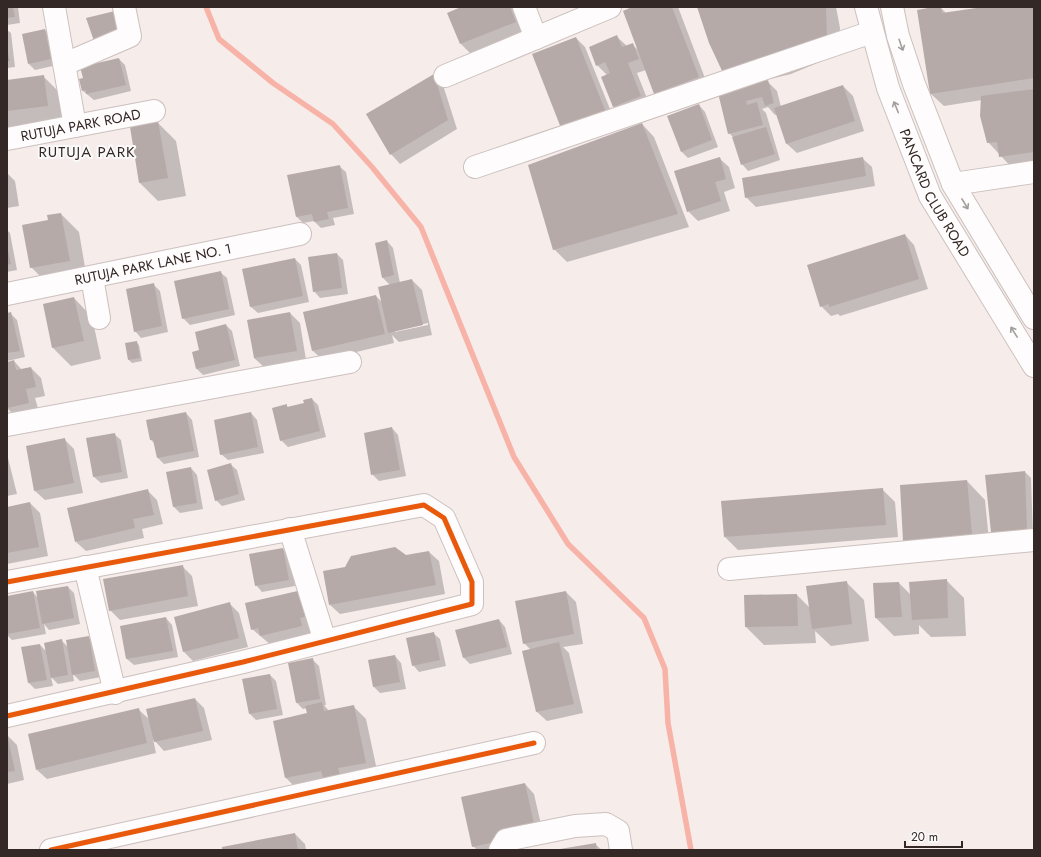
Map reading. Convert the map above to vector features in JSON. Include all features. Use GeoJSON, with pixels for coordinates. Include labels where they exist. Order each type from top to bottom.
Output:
{"type":"FeatureCollection","features":[{"type":"Feature","properties":{"kind":"street"},"geometry":{"type":"LineString","coordinates":[[54,7],[75,126]]}},
{"type":"Feature","properties":{"kind":"street"},"geometry":{"type":"LineString","coordinates":[[65,64],[130,36],[124,7]]}},
{"type":"Feature","properties":{"kind":"street"},"geometry":{"type":"LineString","coordinates":[[524,7],[536,38]]}},
{"type":"Feature","properties":{"kind":"street"},"geometry":{"type":"LineString","coordinates":[[445,76],[610,7]]}},
{"type":"Feature","properties":{"kind":"street","name":"PANCARD CLUB ROAD"},"geometry":{"type":"LineString","coordinates":[[866,7],[888,88],[930,196],[1034,366]]}},
{"type":"Feature","properties":{"kind":"street","name":"PANCARD CLUB ROAD"},"geometry":{"type":"LineString","coordinates":[[892,7],[898,36],[914,84],[953,184],[1034,318]]}},
{"type":"Feature","properties":{"kind":"street"},"geometry":{"type":"LineString","coordinates":[[475,167],[872,32]]}},
{"type":"Feature","properties":{"kind":"street","name":"RUTUJA PARK ROAD"},"geometry":{"type":"LineString","coordinates":[[7,139],[154,111]]}},
{"type":"Feature","properties":{"kind":"street"},"geometry":{"type":"LineString","coordinates":[[953,184],[1034,172]]}},
{"type":"Feature","properties":{"kind":"street","name":"RUTUJA PARK LANE NO. 1"},"geometry":{"type":"LineString","coordinates":[[7,294],[300,234]]}},
{"type":"Feature","properties":{"kind":"street"},"geometry":{"type":"LineString","coordinates":[[92,277],[99,318]]}},
{"type":"Feature","properties":{"kind":"street"},"geometry":{"type":"LineString","coordinates":[[7,425],[350,362]]}},
{"type":"Feature","properties":{"kind":"street"},"geometry":{"type":"LineString","coordinates":[[7,582],[424,504],[444,518],[472,582],[472,604],[115,693],[7,716]]}},
{"type":"Feature","properties":{"kind":"street"},"geometry":{"type":"LineString","coordinates":[[290,529],[325,641]]}},
{"type":"Feature","properties":{"kind":"street"},"geometry":{"type":"LineString","coordinates":[[729,569],[1034,540]]}},
{"type":"Feature","properties":{"kind":"street"},"geometry":{"type":"LineString","coordinates":[[85,567],[115,693]]}},
{"type":"Feature","properties":{"kind":"street"},"geometry":{"type":"LineString","coordinates":[[51,850],[534,743]]}},
{"type":"Feature","properties":{"kind":"street"},"geometry":{"type":"LineString","coordinates":[[500,850],[506,840],[575,826],[606,824],[618,831],[621,850]]}},
{"type":"Feature","properties":{"kind":"building"},"geometry":{"type":"Polygon","coordinates":[[[7,7],[13,7],[15,17],[7,18],[7,7]]]}},
{"type":"Feature","properties":{"kind":"building"},"geometry":{"type":"Polygon","coordinates":[[[461,7],[510,7],[516,22],[460,44],[447,13],[461,7]]]}},
{"type":"Feature","properties":{"kind":"building"},"geometry":{"type":"Polygon","coordinates":[[[632,7],[672,7],[699,77],[654,94],[623,11],[632,7]]]}},
{"type":"Feature","properties":{"kind":"building"},"geometry":{"type":"Polygon","coordinates":[[[697,7],[826,7],[827,41],[724,75],[709,43],[697,7]]]}},
{"type":"Feature","properties":{"kind":"building"},"geometry":{"type":"Polygon","coordinates":[[[941,7],[942,13],[983,7],[1034,7],[1034,78],[930,94],[917,10],[941,7]]]}},
{"type":"Feature","properties":{"kind":"building"},"geometry":{"type":"Polygon","coordinates":[[[115,11],[120,35],[94,41],[86,18],[115,11]]]}},
{"type":"Feature","properties":{"kind":"building"},"geometry":{"type":"Polygon","coordinates":[[[45,29],[51,59],[28,64],[22,34],[45,29]]]}},
{"type":"Feature","properties":{"kind":"building"},"geometry":{"type":"Polygon","coordinates":[[[617,35],[622,47],[633,43],[639,59],[628,63],[641,96],[613,107],[601,77],[610,73],[605,62],[596,66],[589,47],[617,35]]]}},
{"type":"Feature","properties":{"kind":"building"},"geometry":{"type":"Polygon","coordinates":[[[576,37],[605,110],[561,128],[532,54],[576,37]]]}},
{"type":"Feature","properties":{"kind":"building"},"geometry":{"type":"Polygon","coordinates":[[[7,49],[10,61],[7,61],[7,49]]]}},
{"type":"Feature","properties":{"kind":"building"},"geometry":{"type":"Polygon","coordinates":[[[119,58],[126,85],[86,94],[86,90],[82,91],[79,79],[83,78],[80,67],[119,58]]]}},
{"type":"Feature","properties":{"kind":"building"},"geometry":{"type":"Polygon","coordinates":[[[434,74],[448,120],[390,155],[366,114],[434,74]]]}},
{"type":"Feature","properties":{"kind":"building"},"geometry":{"type":"Polygon","coordinates":[[[44,75],[48,106],[7,111],[7,80],[44,75]]]}},
{"type":"Feature","properties":{"kind":"building"},"geometry":{"type":"Polygon","coordinates":[[[768,80],[774,103],[765,106],[762,97],[746,101],[747,105],[757,102],[763,125],[728,134],[718,93],[768,80]]]}},
{"type":"Feature","properties":{"kind":"building"},"geometry":{"type":"Polygon","coordinates":[[[843,85],[855,121],[786,144],[774,108],[843,85]]]}},
{"type":"Feature","properties":{"kind":"building"},"geometry":{"type":"Polygon","coordinates":[[[1034,89],[1034,152],[999,157],[997,142],[987,143],[980,116],[981,96],[1034,89]]]}},
{"type":"Feature","properties":{"kind":"building"},"geometry":{"type":"Polygon","coordinates":[[[699,104],[712,140],[681,152],[667,116],[699,104]]]}},
{"type":"Feature","properties":{"kind":"building"},"geometry":{"type":"Polygon","coordinates":[[[158,121],[168,178],[139,183],[130,127],[158,121]]]}},
{"type":"Feature","properties":{"kind":"building"},"geometry":{"type":"Polygon","coordinates":[[[642,123],[678,214],[553,250],[528,165],[642,123]]]}},
{"type":"Feature","properties":{"kind":"building"},"geometry":{"type":"Polygon","coordinates":[[[766,127],[775,154],[741,165],[732,137],[766,127]]]}},
{"type":"Feature","properties":{"kind":"building"},"geometry":{"type":"Polygon","coordinates":[[[720,157],[726,179],[715,182],[721,201],[687,212],[674,171],[720,157]]]}},
{"type":"Feature","properties":{"kind":"building"},"geometry":{"type":"Polygon","coordinates":[[[863,157],[866,176],[745,198],[742,178],[863,157]]]}},
{"type":"Feature","properties":{"kind":"building"},"geometry":{"type":"Polygon","coordinates":[[[340,165],[348,208],[327,212],[329,219],[314,222],[312,214],[296,217],[287,175],[340,165]]]}},
{"type":"Feature","properties":{"kind":"building"},"geometry":{"type":"Polygon","coordinates":[[[61,213],[70,261],[30,268],[22,225],[48,220],[47,215],[61,213]]]}},
{"type":"Feature","properties":{"kind":"building"},"geometry":{"type":"Polygon","coordinates":[[[905,234],[919,279],[829,307],[829,304],[820,307],[807,265],[905,234]]]}},
{"type":"Feature","properties":{"kind":"building"},"geometry":{"type":"Polygon","coordinates":[[[387,240],[394,275],[382,278],[375,243],[387,240]]]}},
{"type":"Feature","properties":{"kind":"building"},"geometry":{"type":"Polygon","coordinates":[[[7,246],[11,264],[7,265],[7,246]]]}},
{"type":"Feature","properties":{"kind":"building"},"geometry":{"type":"Polygon","coordinates":[[[337,253],[342,288],[313,292],[308,257],[337,253]]]}},
{"type":"Feature","properties":{"kind":"building"},"geometry":{"type":"Polygon","coordinates":[[[295,258],[303,296],[250,307],[242,269],[295,258]]]}},
{"type":"Feature","properties":{"kind":"building"},"geometry":{"type":"Polygon","coordinates":[[[221,271],[229,309],[182,319],[174,281],[221,271]]]}},
{"type":"Feature","properties":{"kind":"building"},"geometry":{"type":"Polygon","coordinates":[[[412,279],[423,325],[388,333],[378,287],[412,279]]]}},
{"type":"Feature","properties":{"kind":"building"},"geometry":{"type":"Polygon","coordinates":[[[154,283],[162,326],[134,332],[126,289],[154,283]]]}},
{"type":"Feature","properties":{"kind":"building"},"geometry":{"type":"Polygon","coordinates":[[[376,295],[385,334],[312,351],[303,312],[376,295]]]}},
{"type":"Feature","properties":{"kind":"building"},"geometry":{"type":"Polygon","coordinates":[[[74,297],[84,341],[52,348],[43,304],[74,297]]]}},
{"type":"Feature","properties":{"kind":"building"},"geometry":{"type":"Polygon","coordinates":[[[11,312],[20,351],[7,353],[7,313],[11,312]]]}},
{"type":"Feature","properties":{"kind":"building"},"geometry":{"type":"Polygon","coordinates":[[[290,312],[297,351],[254,358],[247,320],[290,312]]]}},
{"type":"Feature","properties":{"kind":"building"},"geometry":{"type":"Polygon","coordinates":[[[226,324],[235,360],[196,369],[192,352],[199,350],[195,332],[226,324]]]}},
{"type":"Feature","properties":{"kind":"building"},"geometry":{"type":"Polygon","coordinates":[[[137,341],[140,358],[128,360],[125,343],[137,341]]]}},
{"type":"Feature","properties":{"kind":"building"},"geometry":{"type":"Polygon","coordinates":[[[14,360],[16,370],[31,367],[36,387],[26,389],[29,403],[7,408],[7,362],[14,360]]]}},
{"type":"Feature","properties":{"kind":"building"},"geometry":{"type":"Polygon","coordinates":[[[312,398],[320,431],[280,441],[272,408],[287,404],[287,407],[304,403],[303,400],[312,398]]]}},
{"type":"Feature","properties":{"kind":"building"},"geometry":{"type":"Polygon","coordinates":[[[186,412],[194,451],[157,458],[153,440],[150,440],[146,420],[186,412]]]}},
{"type":"Feature","properties":{"kind":"building"},"geometry":{"type":"Polygon","coordinates":[[[251,412],[258,447],[220,455],[214,420],[251,412]]]}},
{"type":"Feature","properties":{"kind":"building"},"geometry":{"type":"Polygon","coordinates":[[[392,427],[400,470],[371,475],[364,433],[392,427]]]}},
{"type":"Feature","properties":{"kind":"building"},"geometry":{"type":"Polygon","coordinates":[[[115,433],[122,472],[93,477],[86,438],[115,433]]]}},
{"type":"Feature","properties":{"kind":"building"},"geometry":{"type":"Polygon","coordinates":[[[65,438],[74,483],[34,491],[26,446],[65,438]]]}},
{"type":"Feature","properties":{"kind":"building"},"geometry":{"type":"Polygon","coordinates":[[[231,463],[239,494],[215,501],[207,470],[231,463]]]}},
{"type":"Feature","properties":{"kind":"building"},"geometry":{"type":"Polygon","coordinates":[[[191,467],[197,503],[173,507],[166,472],[191,467]]]}},
{"type":"Feature","properties":{"kind":"building"},"geometry":{"type":"Polygon","coordinates":[[[1025,471],[1027,530],[991,532],[985,475],[1025,471]]]}},
{"type":"Feature","properties":{"kind":"building"},"geometry":{"type":"Polygon","coordinates":[[[967,480],[972,534],[903,541],[900,485],[967,480]]]}},
{"type":"Feature","properties":{"kind":"building"},"geometry":{"type":"Polygon","coordinates":[[[883,488],[886,525],[724,537],[721,501],[883,488]]]}},
{"type":"Feature","properties":{"kind":"building"},"geometry":{"type":"Polygon","coordinates":[[[148,489],[154,515],[133,519],[135,528],[75,542],[67,508],[148,489]]]}},
{"type":"Feature","properties":{"kind":"building"},"geometry":{"type":"Polygon","coordinates":[[[30,502],[39,547],[7,553],[7,507],[30,502]]]}},
{"type":"Feature","properties":{"kind":"building"},"geometry":{"type":"Polygon","coordinates":[[[395,547],[406,555],[429,551],[436,585],[329,605],[323,571],[345,567],[351,556],[395,547]]]}},
{"type":"Feature","properties":{"kind":"building"},"geometry":{"type":"Polygon","coordinates":[[[283,548],[289,580],[255,586],[249,554],[283,548]]]}},
{"type":"Feature","properties":{"kind":"building"},"geometry":{"type":"Polygon","coordinates":[[[183,565],[188,596],[109,611],[103,579],[183,565]]]}},
{"type":"Feature","properties":{"kind":"building"},"geometry":{"type":"Polygon","coordinates":[[[947,579],[948,618],[912,620],[909,582],[947,579]]]}},
{"type":"Feature","properties":{"kind":"building"},"geometry":{"type":"Polygon","coordinates":[[[847,581],[852,624],[812,629],[806,586],[847,581]]]}},
{"type":"Feature","properties":{"kind":"building"},"geometry":{"type":"Polygon","coordinates":[[[899,582],[902,617],[875,618],[873,583],[899,582]]]}},
{"type":"Feature","properties":{"kind":"building"},"geometry":{"type":"Polygon","coordinates":[[[68,586],[74,618],[42,624],[36,591],[68,586]]]}},
{"type":"Feature","properties":{"kind":"building"},"geometry":{"type":"Polygon","coordinates":[[[302,590],[307,616],[300,618],[302,626],[260,636],[258,628],[251,630],[245,603],[302,590]]]}},
{"type":"Feature","properties":{"kind":"building"},"geometry":{"type":"Polygon","coordinates":[[[33,591],[40,628],[7,634],[7,596],[33,591]]]}},
{"type":"Feature","properties":{"kind":"building"},"geometry":{"type":"Polygon","coordinates":[[[566,591],[574,634],[523,644],[515,601],[566,591]]]}},
{"type":"Feature","properties":{"kind":"building"},"geometry":{"type":"Polygon","coordinates":[[[797,594],[798,626],[745,627],[744,595],[797,594]]]}},
{"type":"Feature","properties":{"kind":"building"},"geometry":{"type":"Polygon","coordinates":[[[230,602],[239,638],[183,652],[174,617],[230,602]]]}},
{"type":"Feature","properties":{"kind":"building"},"geometry":{"type":"Polygon","coordinates":[[[166,617],[173,651],[126,659],[120,626],[166,617]]]}},
{"type":"Feature","properties":{"kind":"building"},"geometry":{"type":"Polygon","coordinates":[[[499,619],[507,647],[463,658],[455,630],[499,619]]]}},
{"type":"Feature","properties":{"kind":"building"},"geometry":{"type":"Polygon","coordinates":[[[434,632],[440,660],[412,666],[406,638],[434,632]]]}},
{"type":"Feature","properties":{"kind":"building"},"geometry":{"type":"Polygon","coordinates":[[[89,636],[95,671],[72,675],[66,640],[89,636]]]}},
{"type":"Feature","properties":{"kind":"building"},"geometry":{"type":"Polygon","coordinates":[[[62,639],[68,675],[51,678],[44,643],[62,639]]]}},
{"type":"Feature","properties":{"kind":"building"},"geometry":{"type":"Polygon","coordinates":[[[559,642],[574,704],[536,712],[522,651],[559,642]]]}},
{"type":"Feature","properties":{"kind":"building"},"geometry":{"type":"Polygon","coordinates":[[[40,644],[47,680],[28,683],[21,647],[40,644]]]}},
{"type":"Feature","properties":{"kind":"building"},"geometry":{"type":"Polygon","coordinates":[[[395,655],[400,682],[373,687],[368,660],[395,655]]]}},
{"type":"Feature","properties":{"kind":"building"},"geometry":{"type":"Polygon","coordinates":[[[313,658],[320,699],[296,703],[288,663],[313,658]]]}},
{"type":"Feature","properties":{"kind":"building"},"geometry":{"type":"Polygon","coordinates":[[[270,674],[277,709],[249,714],[242,679],[270,674]]]}},
{"type":"Feature","properties":{"kind":"building"},"geometry":{"type":"Polygon","coordinates":[[[195,698],[203,731],[154,742],[146,709],[195,698]]]}},
{"type":"Feature","properties":{"kind":"building"},"geometry":{"type":"Polygon","coordinates":[[[322,702],[324,711],[354,705],[366,763],[338,768],[341,778],[324,782],[321,771],[285,778],[273,721],[307,713],[305,706],[322,702]]]}},
{"type":"Feature","properties":{"kind":"building"},"geometry":{"type":"Polygon","coordinates":[[[139,708],[147,743],[36,770],[28,734],[139,708]]]}},
{"type":"Feature","properties":{"kind":"building"},"geometry":{"type":"Polygon","coordinates":[[[7,734],[15,771],[7,772],[7,734]]]}},
{"type":"Feature","properties":{"kind":"building"},"geometry":{"type":"Polygon","coordinates":[[[525,783],[536,833],[472,847],[461,797],[525,783]]]}},
{"type":"Feature","properties":{"kind":"building"},"geometry":{"type":"Polygon","coordinates":[[[295,833],[298,850],[222,850],[222,847],[295,833]]]}},
{"type":"Feature","properties":{"kind":"building"},"geometry":{"type":"Polygon","coordinates":[[[596,843],[597,850],[560,850],[560,849],[596,843]]]}},
{"type":"Feature","properties":{"kind":"waterway"},"geometry":{"type":"LineString","coordinates":[[206,7],[219,39],[273,83],[333,124],[372,167],[421,227],[514,457],[568,544],[644,618],[665,669],[668,723],[691,850]]}},
{"type":"Feature","properties":{"kind":"cycle path"},"geometry":{"type":"LineString","coordinates":[[7,582],[424,505],[444,518],[472,582],[472,604],[243,662],[7,716]]}},
{"type":"Feature","properties":{"kind":"cycle path"},"geometry":{"type":"LineString","coordinates":[[51,850],[534,743]]}},
{"type":"Feature","properties":{"kind":"district","name":"RUTUJA PARK"},"geometry":{"type":"Point","coordinates":[87,152]}}]}
